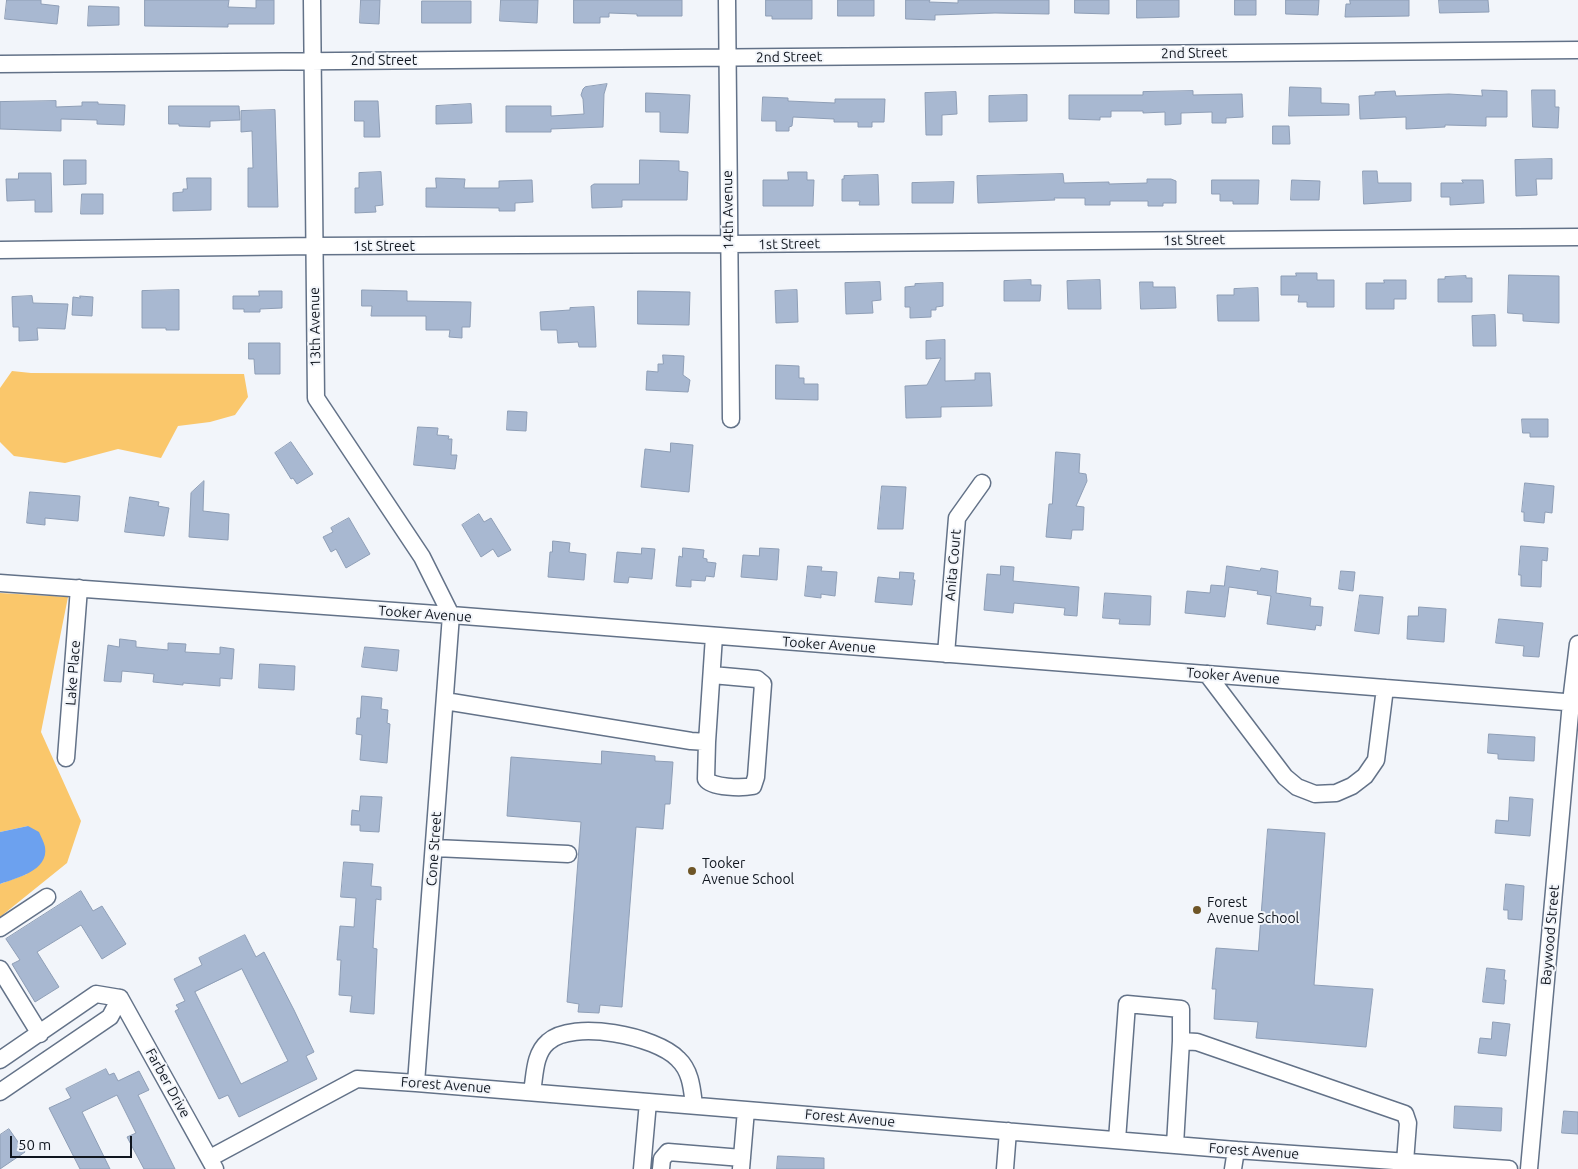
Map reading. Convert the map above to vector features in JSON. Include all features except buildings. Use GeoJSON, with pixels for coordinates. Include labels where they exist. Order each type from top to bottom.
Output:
{"type":"FeatureCollection","features":[{"type":"Feature","properties":{"kind":"street","name":"13th Avenue"},"geometry":{"type":"LineString","coordinates":[[312,0],[316,398],[422,557],[451,615]]}},
{"type":"Feature","properties":{"kind":"street","name":"14th Avenue"},"geometry":{"type":"LineString","coordinates":[[727,0],[731,419]]}},
{"type":"Feature","properties":{"kind":"street","name":"2nd Street"},"geometry":{"type":"LineString","coordinates":[[0,64],[1578,50]]}},
{"type":"Feature","properties":{"kind":"street","name":"1st Street"},"geometry":{"type":"LineString","coordinates":[[0,250],[1578,237]]}},
{"type":"Feature","properties":{"kind":"street","name":"Anita Court"},"geometry":{"type":"LineString","coordinates":[[946,654],[957,518],[982,483]]}},
{"type":"Feature","properties":{"kind":"street","name":"Tooker Avenue"},"geometry":{"type":"LineString","coordinates":[[0,582],[1575,702]]}},
{"type":"Feature","properties":{"kind":"street","name":"Lake Place"},"geometry":{"type":"LineString","coordinates":[[66,758],[79,588]]}},
{"type":"Feature","properties":{"kind":"street","name":"Cone Street"},"geometry":{"type":"LineString","coordinates":[[416,1083],[451,615]]}},
{"type":"Feature","properties":{"kind":"street"},"geometry":{"type":"LineString","coordinates":[[712,675],[757,679],[763,684],[756,782],[753,786],[714,785],[706,779],[699,741],[712,675],[714,636]]}},
{"type":"Feature","properties":{"kind":"street","name":"Baywood Street"},"geometry":{"type":"LineString","coordinates":[[1529,1169],[1575,702],[1578,644]]}},
{"type":"Feature","properties":{"kind":"street"},"geometry":{"type":"LineString","coordinates":[[1207,674],[1285,777],[1297,787],[1315,794],[1336,793],[1352,786],[1365,776],[1376,760],[1385,688]]}},
{"type":"Feature","properties":{"kind":"street"},"geometry":{"type":"LineString","coordinates":[[445,701],[699,741]]}},
{"type":"Feature","properties":{"kind":"street"},"geometry":{"type":"LineString","coordinates":[[434,848],[568,854]]}},
{"type":"Feature","properties":{"kind":"street"},"geometry":{"type":"LineString","coordinates":[[0,928],[47,897]]}},
{"type":"Feature","properties":{"kind":"street"},"geometry":{"type":"LineString","coordinates":[[0,969],[40,1034]]}},
{"type":"Feature","properties":{"kind":"street"},"geometry":{"type":"LineString","coordinates":[[0,1060],[96,994],[120,998],[110,1017],[0,1092]]}},
{"type":"Feature","properties":{"kind":"street","name":"Farber Drive"},"geometry":{"type":"LineString","coordinates":[[120,998],[213,1163]]}},
{"type":"Feature","properties":{"kind":"street"},"geometry":{"type":"LineString","coordinates":[[1117,1140],[1127,1004],[1181,1009],[1175,1145]]}},
{"type":"Feature","properties":{"kind":"street"},"geometry":{"type":"LineString","coordinates":[[532,1092],[537,1059],[548,1041],[573,1031],[591,1031],[635,1036],[671,1052],[680,1060],[688,1074],[692,1084],[694,1105]]}},
{"type":"Feature","properties":{"kind":"street"},"geometry":{"type":"LineString","coordinates":[[1181,1041],[1197,1042],[1405,1114],[1408,1122],[1405,1162]]}},
{"type":"Feature","properties":{"kind":"street","name":"Forest Avenue"},"geometry":{"type":"LineString","coordinates":[[213,1163],[357,1079],[1405,1162],[1425,1166],[1509,1169]]}},
{"type":"Feature","properties":{"kind":"street"},"geometry":{"type":"LineString","coordinates":[[642,1169],[648,1102]]}},
{"type":"Feature","properties":{"kind":"street"},"geometry":{"type":"LineString","coordinates":[[662,1169],[662,1159],[668,1152],[742,1163],[746,1110]]}},
{"type":"Feature","properties":{"kind":"street"},"geometry":{"type":"LineString","coordinates":[[1005,1169],[1008,1131]]}},
{"type":"Feature","properties":{"kind":"street"},"geometry":{"type":"LineString","coordinates":[[1233,1169],[1236,1150]]}},
{"type":"Feature","properties":{"kind":"shaded area"},"geometry":{"type":"Polygon","coordinates":[[[12,371],[31,373],[244,374],[248,397],[235,415],[210,422],[178,426],[161,458],[118,449],[65,463],[14,456],[0,442],[0,388],[12,371]]]}},
{"type":"Feature","properties":{"kind":"shaded area"},"geometry":{"type":"Polygon","coordinates":[[[0,593],[68,597],[41,732],[81,821],[67,863],[0,917],[0,884],[27,874],[28,826],[0,832],[0,593]]]}},
{"type":"Feature","properties":{"kind":"water"},"geometry":{"type":"Polygon","coordinates":[[[28,826],[39,832],[44,843],[45,855],[42,862],[30,872],[0,884],[0,832],[28,826]]]}},
{"type":"Feature","properties":{"kind":"place","name":"Tooker Avenue School"},"geometry":{"type":"Point","coordinates":[692,871]}},
{"type":"Feature","properties":{"kind":"place","name":"Forest Avenue School"},"geometry":{"type":"Point","coordinates":[1197,910]}}]}
